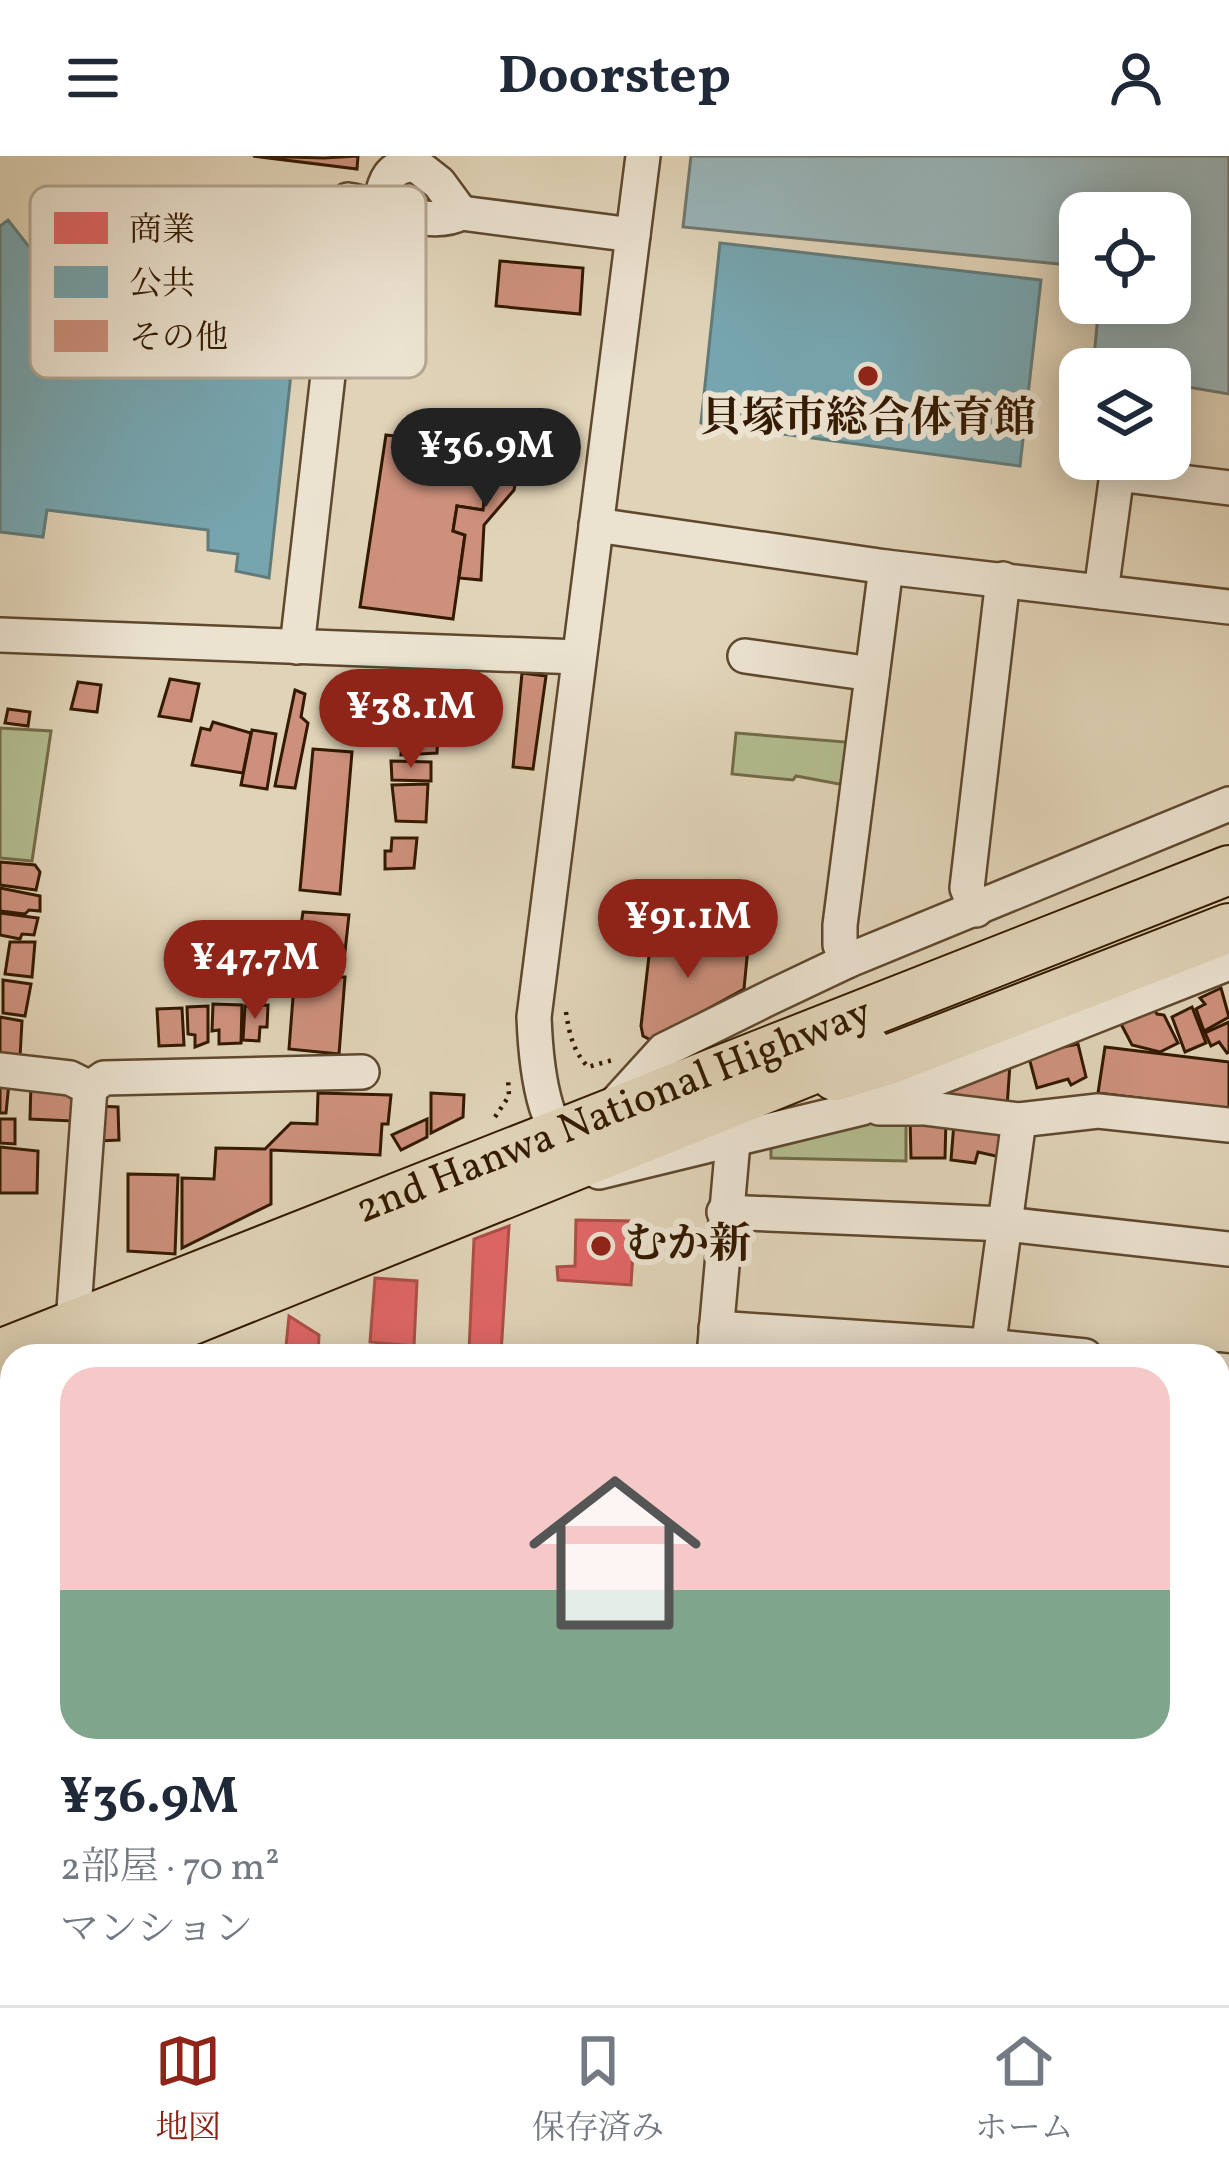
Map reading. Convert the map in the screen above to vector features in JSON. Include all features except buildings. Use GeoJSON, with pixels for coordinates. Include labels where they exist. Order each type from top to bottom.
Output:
{"type":"FeatureCollection","features":[{"type":"Feature","properties":{"kind":"highway"},"geometry":{"type":"LineString","coordinates":[[912,982],[1229,839]]}},
{"type":"Feature","properties":{"kind":"highway","name":"2nd Hanwa National Highway"},"geometry":{"type":"LineString","coordinates":[[566,1148],[608,1112],[823,1030],[840,998],[912,982],[1229,870]]}},
{"type":"Feature","properties":{"kind":"highway","name":"2nd Hanwa National Highway"},"geometry":{"type":"LineString","coordinates":[[82,1344],[566,1148],[736,1121],[886,1050],[1229,904]]}},
{"type":"Feature","properties":{"kind":"highway"},"geometry":{"type":"LineString","coordinates":[[886,1050],[1229,928]]}},
{"type":"Feature","properties":{"kind":"street"},"geometry":{"type":"LineString","coordinates":[[566,1148],[535,1053],[534,1017],[643,156]]}},
{"type":"Feature","properties":{"kind":"street"},"geometry":{"type":"LineString","coordinates":[[385,186],[389,173],[416,165],[439,183],[461,213]]}},
{"type":"Feature","properties":{"kind":"street"},"geometry":{"type":"LineString","coordinates":[[426,217],[448,220],[461,213],[633,235]]}},
{"type":"Feature","properties":{"kind":"street"},"geometry":{"type":"LineString","coordinates":[[297,647],[328,378]]}},
{"type":"Feature","properties":{"kind":"street"},"geometry":{"type":"LineString","coordinates":[[1100,592],[1116,481],[1125,475],[1229,488]]}},
{"type":"Feature","properties":{"kind":"street"},"geometry":{"type":"LineString","coordinates":[[596,525],[886,567],[1229,607]]}},
{"type":"Feature","properties":{"kind":"street"},"geometry":{"type":"LineString","coordinates":[[847,961],[840,946],[840,925],[886,567]]}},
{"type":"Feature","properties":{"kind":"street"},"geometry":{"type":"LineString","coordinates":[[976,910],[968,888],[1003,579]]}},
{"type":"Feature","properties":{"kind":"street"},"geometry":{"type":"LineString","coordinates":[[0,635],[578,657]]}},
{"type":"Feature","properties":{"kind":"street"},"geometry":{"type":"LineString","coordinates":[[745,656],[872,674]]}},
{"type":"Feature","properties":{"kind":"street"},"geometry":{"type":"LineString","coordinates":[[608,1112],[664,1049],[847,961],[1229,803]]}},
{"type":"Feature","properties":{"kind":"street"},"geometry":{"type":"LineString","coordinates":[[862,1108],[1229,963]]}},
{"type":"Feature","properties":{"kind":"street"},"geometry":{"type":"LineString","coordinates":[[0,1070],[70,1078],[90,1088]]}},
{"type":"Feature","properties":{"kind":"street"},"geometry":{"type":"LineString","coordinates":[[90,1088],[104,1078],[362,1072]]}},
{"type":"Feature","properties":{"kind":"street"},"geometry":{"type":"LineString","coordinates":[[80,1344],[90,1088]]}},
{"type":"Feature","properties":{"kind":"street"},"geometry":{"type":"LineString","coordinates":[[775,1344],[715,1342],[736,1121],[862,1108],[924,1108],[1019,1120],[1098,1111],[1229,1125]]}},
{"type":"Feature","properties":{"kind":"street"},"geometry":{"type":"LineString","coordinates":[[988,1344],[1019,1120]]}},
{"type":"Feature","properties":{"kind":"street"},"geometry":{"type":"LineString","coordinates":[[724,1212],[1005,1224],[1229,1250]]}},
{"type":"Feature","properties":{"kind":"path"},"geometry":{"type":"LineString","coordinates":[[566,1006],[569,1035],[588,1067],[624,1056]]}},
{"type":"Feature","properties":{"kind":"green space"},"geometry":{"type":"Polygon","coordinates":[[[0,728],[51,731],[32,861],[0,858],[0,728]]]}},
{"type":"Feature","properties":{"kind":"green space"},"geometry":{"type":"Polygon","coordinates":[[[736,733],[858,743],[855,787],[796,776],[793,780],[732,774],[736,733]]]}},
{"type":"Feature","properties":{"kind":"green space"},"geometry":{"type":"Polygon","coordinates":[[[906,1111],[906,1161],[771,1158],[771,1137],[906,1111]]]}},
{"type":"Feature","properties":{"kind":"water"},"geometry":{"type":"Polygon","coordinates":[[[691,156],[1229,156],[1229,394],[1191,388],[1191,348],[1095,348],[1097,324],[1191,324],[1191,192],[1059,192],[1059,264],[683,227],[691,156]]]}},
{"type":"Feature","properties":{"kind":"place","name":"貝塚市総合体育館"},"geometry":{"type":"Point","coordinates":[868,376]}},
{"type":"Feature","properties":{"kind":"place","name":"むか新"},"geometry":{"type":"Point","coordinates":[601,1246]}}]}
